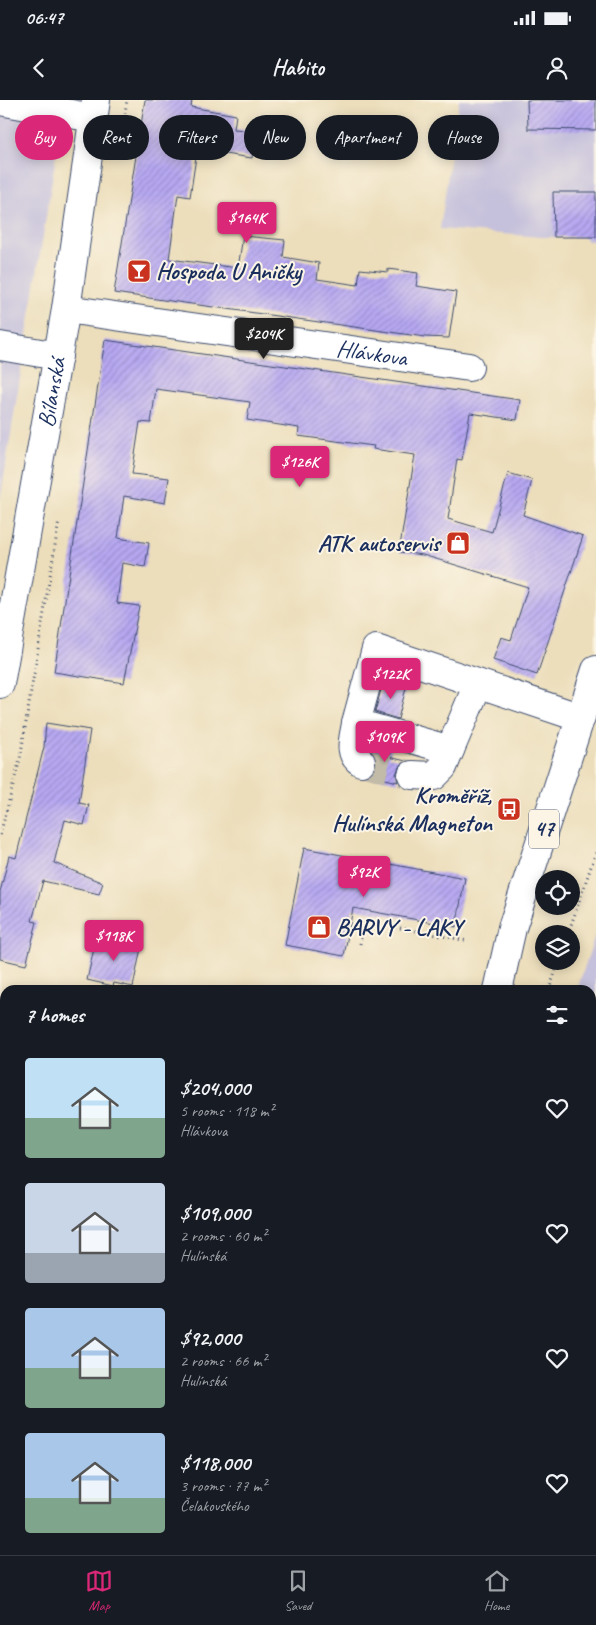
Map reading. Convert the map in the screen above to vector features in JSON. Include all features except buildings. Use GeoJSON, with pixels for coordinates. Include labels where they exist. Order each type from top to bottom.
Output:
{"type":"FeatureCollection","features":[{"type":"Feature","properties":{"kind":"street"},"geometry":{"type":"LineString","coordinates":[[0,101],[94,109]]}},
{"type":"Feature","properties":{"kind":"street","name":"Bílanská"},"geometry":{"type":"LineString","coordinates":[[0,684],[5,614],[58,356],[94,109]]}},
{"type":"Feature","properties":{"kind":"street","name":"Hlávkova"},"geometry":{"type":"LineString","coordinates":[[66,309],[469,367]]}},
{"type":"Feature","properties":{"kind":"street"},"geometry":{"type":"LineString","coordinates":[[0,346],[58,356]]}},
{"type":"Feature","properties":{"kind":"street"},"geometry":{"type":"LineString","coordinates":[[361,762],[355,758],[352,750],[356,724],[376,650],[580,718]]}},
{"type":"Feature","properties":{"kind":"street","name":"47"},"geometry":{"type":"LineString","coordinates":[[499,985],[512,928],[596,670]]}},
{"type":"Feature","properties":{"kind":"street"},"geometry":{"type":"LineString","coordinates":[[412,776],[434,776],[443,767],[478,684]]}},
{"type":"Feature","properties":{"kind":"street"},"geometry":{"type":"LineString","coordinates":[[356,724],[450,750]]}},
{"type":"Feature","properties":{"kind":"path"},"geometry":{"type":"LineString","coordinates":[[571,925],[596,852]]}},
{"type":"Feature","properties":{"kind":"path"},"geometry":{"type":"LineString","coordinates":[[360,944],[364,922],[468,941]]}},
{"type":"Feature","properties":{"kind":"path"},"geometry":{"type":"LineString","coordinates":[[551,985],[555,970]]}},
{"type":"Feature","properties":{"kind":"shaded area"},"geometry":{"type":"Polygon","coordinates":[[[0,100],[65,100],[63,115],[15,115],[15,160],[55,160],[0,501],[0,100]]]}},
{"type":"Feature","properties":{"kind":"shaded area"},"geometry":{"type":"Polygon","coordinates":[[[459,100],[596,100],[596,241],[586,241],[585,237],[541,237],[440,229],[450,160],[499,160],[499,115],[457,115],[459,100]]]}},
{"type":"Feature","properties":{"kind":"shaded area"},"geometry":{"type":"Polygon","coordinates":[[[596,932],[596,985],[579,985],[596,932]]]}},
{"type":"Feature","properties":{"kind":"tunnel"},"geometry":{"type":"LineString","coordinates":[[361,762],[412,775]]}},
{"type":"Feature","properties":{"kind":"place","name":"Hospoda U Aničky"},"geometry":{"type":"Point","coordinates":[139,271]}},
{"type":"Feature","properties":{"kind":"place","name":"ATK autoservis"},"geometry":{"type":"Point","coordinates":[458,543]}},
{"type":"Feature","properties":{"kind":"place","name":"Kroměříž, Hulínská Magneton"},"geometry":{"type":"Point","coordinates":[509,809]}},
{"type":"Feature","properties":{"kind":"place","name":"BARVY - LAKY"},"geometry":{"type":"Point","coordinates":[319,927]}}]}
